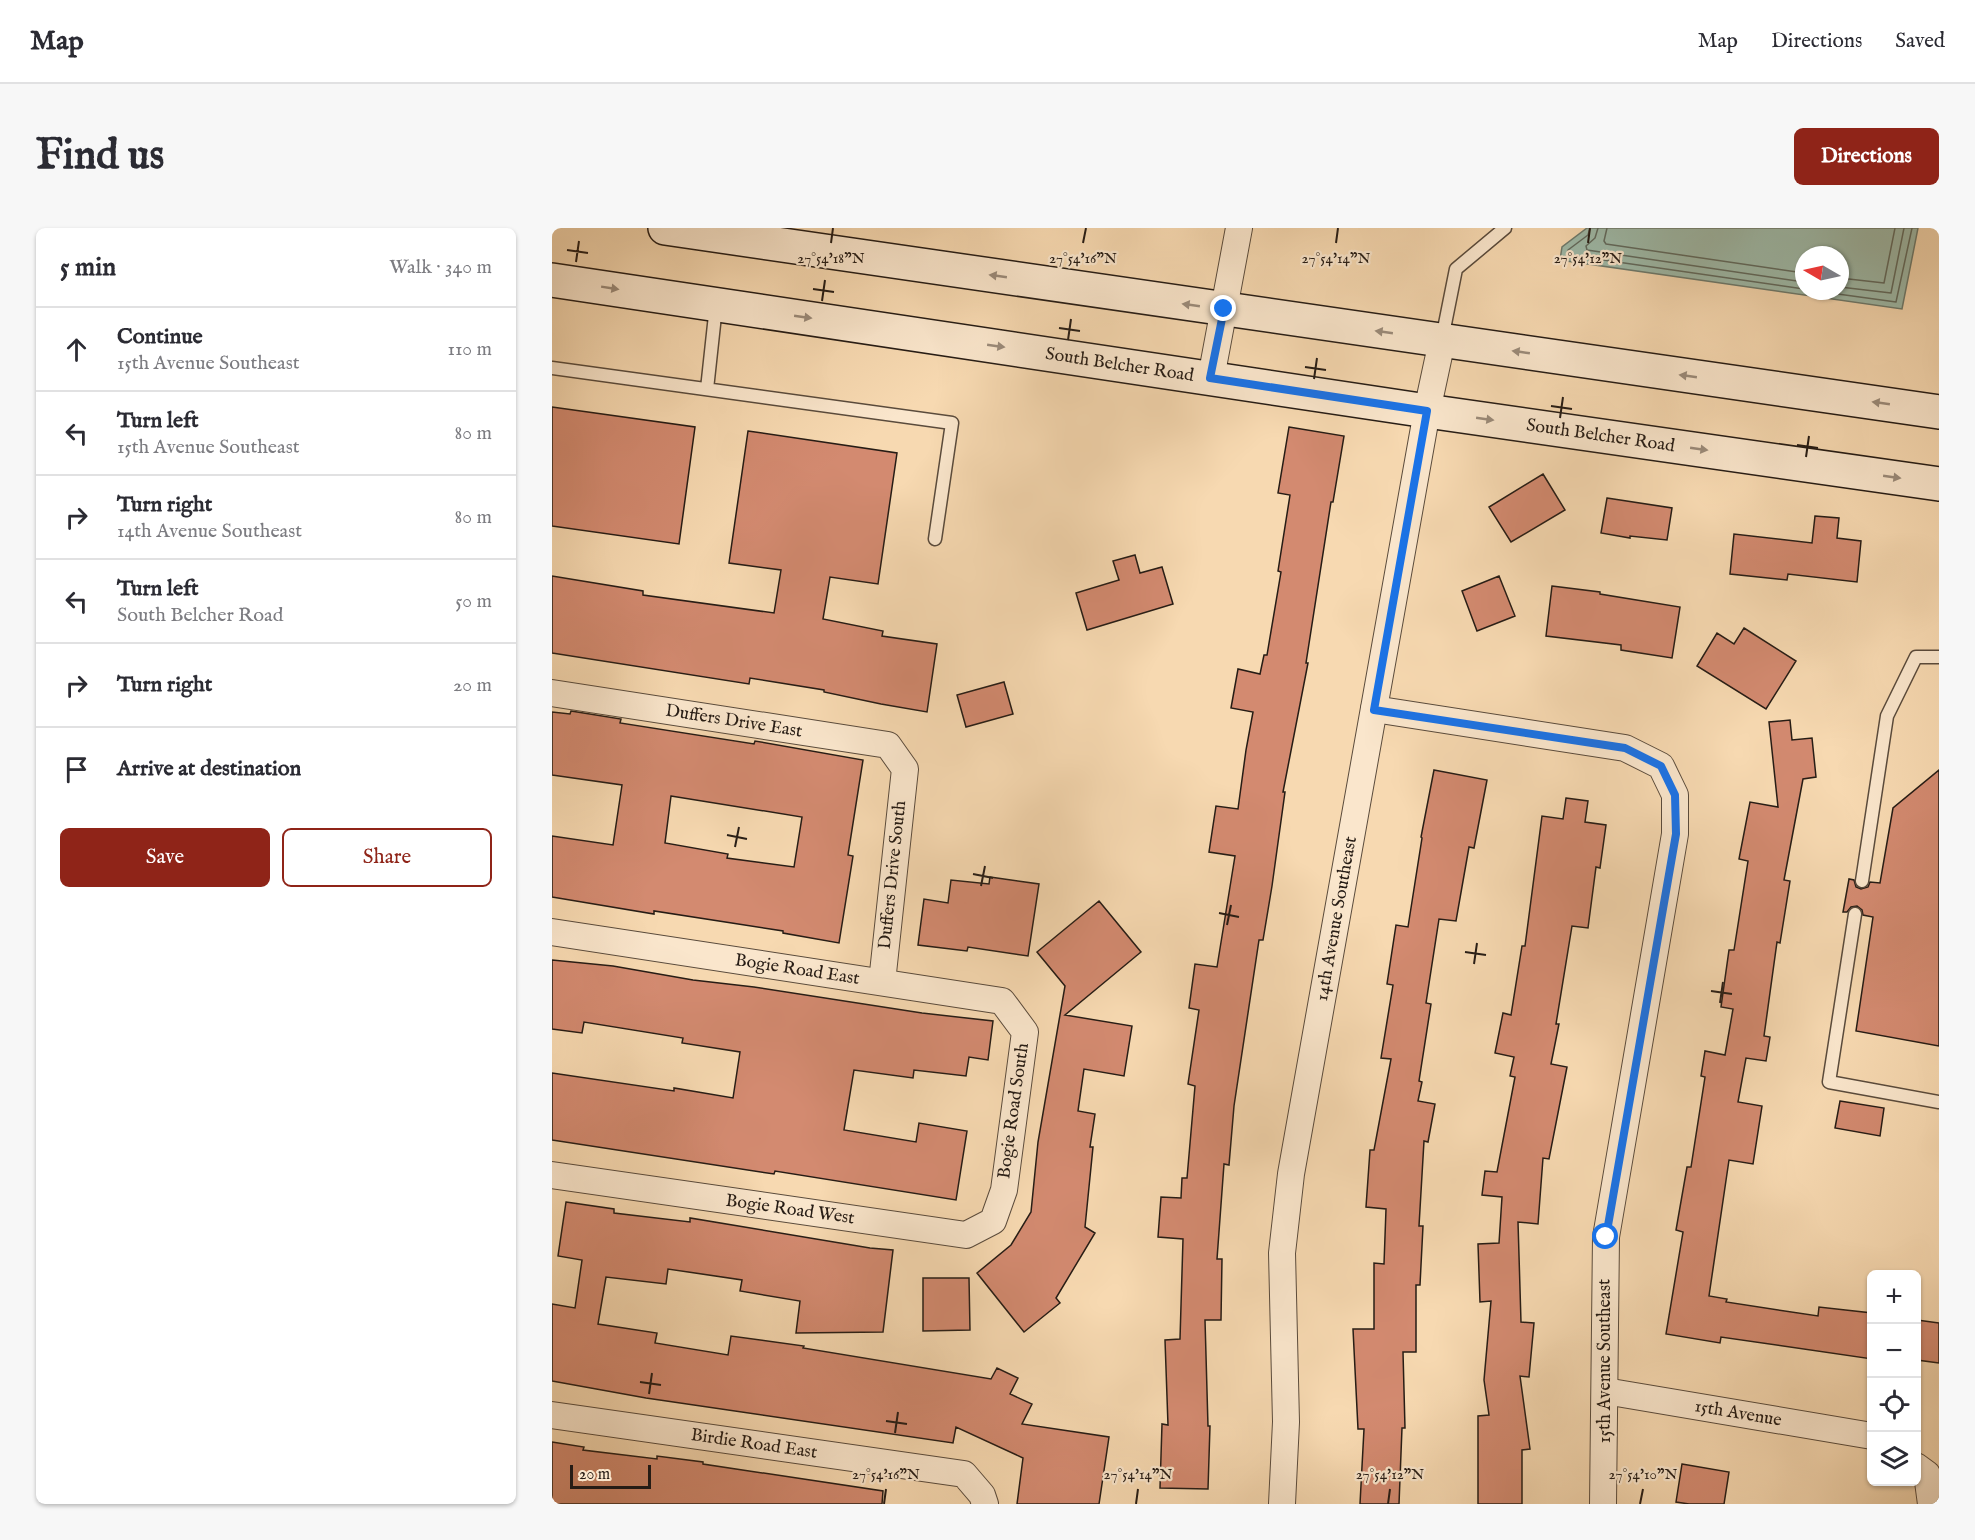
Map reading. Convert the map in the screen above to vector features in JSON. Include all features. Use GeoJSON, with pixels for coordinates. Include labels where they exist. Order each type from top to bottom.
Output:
{"type":"FeatureCollection","features":[{"type":"Feature","properties":{"kind":"main road"},"geometry":{"type":"LineString","coordinates":[[665,228],[1939,411]]}},
{"type":"Feature","properties":{"kind":"main road","name":"South Belcher Road"},"geometry":{"type":"LineString","coordinates":[[552,280],[1427,411],[1939,484]]}},
{"type":"Feature","properties":{"kind":"street"},"geometry":{"type":"LineString","coordinates":[[1210,378],[1239,228]]}},
{"type":"Feature","properties":{"kind":"street","name":"14th Avenue Southeast"},"geometry":{"type":"LineString","coordinates":[[1282,1504],[1286,1422],[1282,1253],[1291,1174],[1427,411],[1442,341]]}},
{"type":"Feature","properties":{"kind":"street","name":"Duffers Drive East"},"geometry":{"type":"LineString","coordinates":[[552,693],[888,745],[905,769]]}},
{"type":"Feature","properties":{"kind":"street","name":"15th Avenue Southeast"},"geometry":{"type":"LineString","coordinates":[[1374,710],[1625,748],[1661,766],[1675,795],[1676,834],[1606,1237],[1604,1504]]}},
{"type":"Feature","properties":{"kind":"street","name":"Duffers Drive South"},"geometry":{"type":"LineString","coordinates":[[882,982],[905,769]]}},
{"type":"Feature","properties":{"kind":"street","name":"Bogie Road East"},"geometry":{"type":"LineString","coordinates":[[552,932],[1002,1000],[1025,1032]]}},
{"type":"Feature","properties":{"kind":"street","name":"Bogie Road South"},"geometry":{"type":"LineString","coordinates":[[1004,1190],[1025,1032]]}},
{"type":"Feature","properties":{"kind":"street","name":"Bogie Road West"},"geometry":{"type":"LineString","coordinates":[[552,1175],[966,1235],[993,1221],[1004,1190]]}},
{"type":"Feature","properties":{"kind":"street","name":"15th Avenue"},"geometry":{"type":"LineString","coordinates":[[1605,1391],[1867,1435]]}},
{"type":"Feature","properties":{"kind":"street","name":"Birdie Road East"},"geometry":{"type":"LineString","coordinates":[[552,1415],[964,1474],[984,1499]]}},
{"type":"Feature","properties":{"kind":"street"},"geometry":{"type":"LineString","coordinates":[[1921,1469],[1927,1474],[1931,1504]]}},
{"type":"Feature","properties":{"kind":"lane"},"geometry":{"type":"LineString","coordinates":[[1442,341],[1456,269],[1505,228]]}},
{"type":"Feature","properties":{"kind":"lane"},"geometry":{"type":"LineString","coordinates":[[707,389],[716,304]]}},
{"type":"Feature","properties":{"kind":"lane"},"geometry":{"type":"LineString","coordinates":[[552,368],[952,423],[935,539]]}},
{"type":"Feature","properties":{"kind":"lane"},"geometry":{"type":"LineString","coordinates":[[1862,881],[1887,716],[1916,657],[1939,657]]}},
{"type":"Feature","properties":{"kind":"lane"},"geometry":{"type":"LineString","coordinates":[[1855,914],[1829,1082],[1939,1102]]}},
{"type":"Feature","properties":{"kind":"water"},"geometry":{"type":"Polygon","coordinates":[[[1587,228],[1918,228],[1902,309],[1839,300],[1849,300],[1849,246],[1795,246],[1795,294],[1560,260],[1562,247],[1587,228]]]}},
{"type":"Feature","properties":{"kind":"building"},"geometry":{"type":"Polygon","coordinates":[[[552,407],[695,427],[679,544],[552,526],[552,407]]]}},
{"type":"Feature","properties":{"kind":"building"},"geometry":{"type":"Polygon","coordinates":[[[1289,427],[1344,436],[1333,502],[1331,502],[1306,663],[1308,663],[1283,792],[1285,792],[1263,940],[1259,940],[1234,1106],[1229,1165],[1224,1164],[1217,1259],[1222,1259],[1221,1320],[1205,1320],[1208,1426],[1210,1426],[1208,1489],[1160,1488],[1162,1424],[1168,1425],[1165,1340],[1180,1339],[1183,1239],[1158,1237],[1161,1197],[1181,1198],[1182,1178],[1187,1178],[1195,1086],[1188,1084],[1199,1010],[1189,1008],[1195,964],[1217,967],[1235,856],[1209,852],[1216,806],[1238,809],[1253,712],[1231,708],[1238,669],[1260,674],[1264,655],[1267,655],[1281,572],[1278,571],[1290,495],[1278,493],[1289,427]]]}},
{"type":"Feature","properties":{"kind":"building"},"geometry":{"type":"Polygon","coordinates":[[[748,431],[897,453],[878,584],[830,577],[823,619],[883,631],[882,636],[937,644],[927,712],[824,692],[824,690],[750,678],[749,684],[552,653],[552,576],[643,591],[643,595],[774,613],[781,570],[729,563],[748,431]]]}},
{"type":"Feature","properties":{"kind":"building"},"geometry":{"type":"Polygon","coordinates":[[[1543,474],[1565,510],[1511,542],[1489,507],[1543,474]]]}},
{"type":"Feature","properties":{"kind":"building"},"geometry":{"type":"Polygon","coordinates":[[[1607,498],[1672,508],[1667,540],[1630,536],[1630,538],[1601,533],[1607,498]]]}},
{"type":"Feature","properties":{"kind":"building"},"geometry":{"type":"Polygon","coordinates":[[[1815,516],[1839,518],[1837,538],[1861,541],[1857,582],[1788,574],[1787,580],[1730,574],[1734,534],[1812,543],[1815,516]]]}},
{"type":"Feature","properties":{"kind":"building"},"geometry":{"type":"Polygon","coordinates":[[[1135,555],[1140,573],[1162,567],[1173,604],[1087,630],[1076,593],[1119,580],[1113,561],[1135,555]]]}},
{"type":"Feature","properties":{"kind":"building"},"geometry":{"type":"Polygon","coordinates":[[[1499,576],[1515,616],[1477,631],[1462,591],[1499,576]]]}},
{"type":"Feature","properties":{"kind":"building"},"geometry":{"type":"Polygon","coordinates":[[[1552,586],[1600,592],[1600,594],[1680,607],[1672,658],[1621,650],[1621,645],[1546,636],[1552,586]]]}},
{"type":"Feature","properties":{"kind":"building"},"geometry":{"type":"Polygon","coordinates":[[[1744,628],[1796,661],[1766,709],[1697,666],[1717,633],[1734,644],[1744,628]]]}},
{"type":"Feature","properties":{"kind":"building"},"geometry":{"type":"Polygon","coordinates":[[[1004,682],[1013,714],[966,727],[957,695],[1004,682]]]}},
{"type":"Feature","properties":{"kind":"building"},"geometry":{"type":"Polygon","coordinates":[[[571,711],[621,719],[620,723],[754,744],[755,741],[863,760],[848,855],[853,856],[839,943],[783,933],[783,931],[654,911],[654,914],[552,897],[552,836],[613,845],[622,785],[552,775],[552,712],[570,714],[571,711]],[[671,796],[665,843],[728,854],[727,858],[794,867],[802,817],[671,796]]]}},
{"type":"Feature","properties":{"kind":"building"},"geometry":{"type":"Polygon","coordinates":[[[1790,720],[1792,740],[1812,738],[1816,777],[1803,779],[1784,880],[1790,881],[1780,943],[1777,942],[1764,1036],[1770,1037],[1766,1061],[1746,1058],[1738,1102],[1762,1106],[1753,1164],[1729,1160],[1709,1296],[1727,1299],[1726,1302],[1818,1316],[1819,1307],[1867,1312],[1867,1358],[1721,1337],[1720,1343],[1666,1334],[1683,1232],[1676,1230],[1687,1167],[1691,1167],[1705,1077],[1701,1076],[1705,1051],[1725,1055],[1733,1009],[1721,1007],[1729,950],[1734,950],[1748,861],[1739,859],[1750,802],[1778,807],[1769,722],[1790,720]]]}},
{"type":"Feature","properties":{"kind":"building"},"geometry":{"type":"Polygon","coordinates":[[[1434,770],[1487,780],[1474,848],[1469,847],[1456,921],[1439,919],[1426,1003],[1431,1004],[1418,1101],[1435,1104],[1428,1142],[1424,1141],[1419,1226],[1423,1226],[1420,1285],[1416,1285],[1416,1352],[1403,1352],[1405,1428],[1402,1428],[1399,1504],[1360,1504],[1364,1429],[1358,1429],[1353,1329],[1374,1329],[1374,1263],[1384,1264],[1386,1209],[1366,1207],[1370,1150],[1374,1150],[1391,1059],[1381,1058],[1393,985],[1387,984],[1396,925],[1408,927],[1421,837],[1434,770]]]}},
{"type":"Feature","properties":{"kind":"building"},"geometry":{"type":"Polygon","coordinates":[[[1939,770],[1939,1046],[1856,1031],[1873,917],[1863,915],[1862,910],[1857,906],[1843,912],[1849,879],[1854,880],[1856,887],[1861,889],[1868,887],[1870,882],[1880,883],[1893,808],[1939,770]]]}},
{"type":"Feature","properties":{"kind":"building"},"geometry":{"type":"Polygon","coordinates":[[[1566,798],[1588,801],[1585,822],[1606,825],[1600,868],[1596,867],[1588,928],[1572,926],[1556,1024],[1559,1024],[1551,1064],[1567,1067],[1549,1159],[1543,1158],[1538,1224],[1518,1222],[1521,1322],[1534,1323],[1529,1377],[1520,1376],[1530,1449],[1522,1450],[1522,1504],[1478,1504],[1478,1416],[1489,1415],[1484,1380],[1491,1301],[1480,1302],[1478,1244],[1499,1243],[1502,1197],[1482,1195],[1485,1171],[1497,1172],[1515,1077],[1510,1076],[1514,1057],[1495,1053],[1503,1013],[1511,1015],[1522,946],[1525,946],[1542,816],[1563,819],[1566,798]]]}},
{"type":"Feature","properties":{"kind":"building"},"geometry":{"type":"Polygon","coordinates":[[[990,877],[1039,884],[1028,956],[968,947],[967,951],[918,945],[924,899],[948,903],[951,880],[989,884],[990,877]]]}},
{"type":"Feature","properties":{"kind":"building"},"geometry":{"type":"Polygon","coordinates":[[[1099,901],[1141,952],[1065,1015],[1132,1026],[1124,1076],[1084,1069],[1078,1111],[1095,1114],[1090,1147],[1093,1147],[1085,1227],[1095,1233],[1056,1298],[1060,1303],[1024,1332],[977,1273],[1011,1245],[1031,1212],[1038,1142],[1065,986],[1037,952],[1099,901]]]}},
{"type":"Feature","properties":{"kind":"building"},"geometry":{"type":"Polygon","coordinates":[[[552,960],[613,966],[693,980],[993,1021],[988,1060],[969,1057],[966,1076],[914,1070],[913,1078],[854,1070],[844,1130],[916,1142],[919,1123],[967,1131],[956,1200],[775,1171],[774,1174],[552,1140],[552,1073],[674,1091],[674,1088],[733,1098],[740,1052],[682,1043],[683,1038],[584,1022],[582,1033],[552,1029],[552,960]]]}},
{"type":"Feature","properties":{"kind":"building"},"geometry":{"type":"Polygon","coordinates":[[[1840,1101],[1884,1108],[1880,1136],[1835,1128],[1840,1101]]]}},
{"type":"Feature","properties":{"kind":"building"},"geometry":{"type":"Polygon","coordinates":[[[566,1202],[614,1209],[614,1213],[690,1222],[690,1218],[893,1250],[883,1332],[796,1333],[800,1301],[740,1291],[742,1280],[668,1269],[666,1284],[606,1277],[598,1324],[657,1333],[655,1343],[728,1355],[731,1336],[804,1346],[803,1348],[991,1379],[997,1368],[1018,1378],[1010,1394],[1032,1404],[1022,1424],[1109,1437],[1099,1504],[1017,1504],[1023,1458],[956,1427],[953,1443],[646,1398],[552,1381],[552,1304],[575,1308],[582,1260],[558,1256],[566,1202]]]}},
{"type":"Feature","properties":{"kind":"building"},"geometry":{"type":"Polygon","coordinates":[[[923,1278],[969,1278],[970,1330],[923,1331],[923,1278]]]}},
{"type":"Feature","properties":{"kind":"building"},"geometry":{"type":"Polygon","coordinates":[[[1921,1321],[1939,1323],[1939,1363],[1921,1361],[1921,1321]]]}},
{"type":"Feature","properties":{"kind":"building"},"geometry":{"type":"Polygon","coordinates":[[[552,1442],[584,1447],[583,1450],[703,1462],[703,1464],[883,1491],[882,1504],[552,1504],[552,1442]]]}},
{"type":"Feature","properties":{"kind":"building"},"geometry":{"type":"Polygon","coordinates":[[[1682,1464],[1729,1472],[1724,1504],[1676,1502],[1682,1464]]]}},
{"type":"Feature","properties":{"kind":"route"},"geometry":{"type":"LineString","coordinates":[[1224,309],[1210,378],[1427,411],[1374,710],[1625,748],[1661,766],[1675,795],[1676,834],[1606,1237]]}}]}
